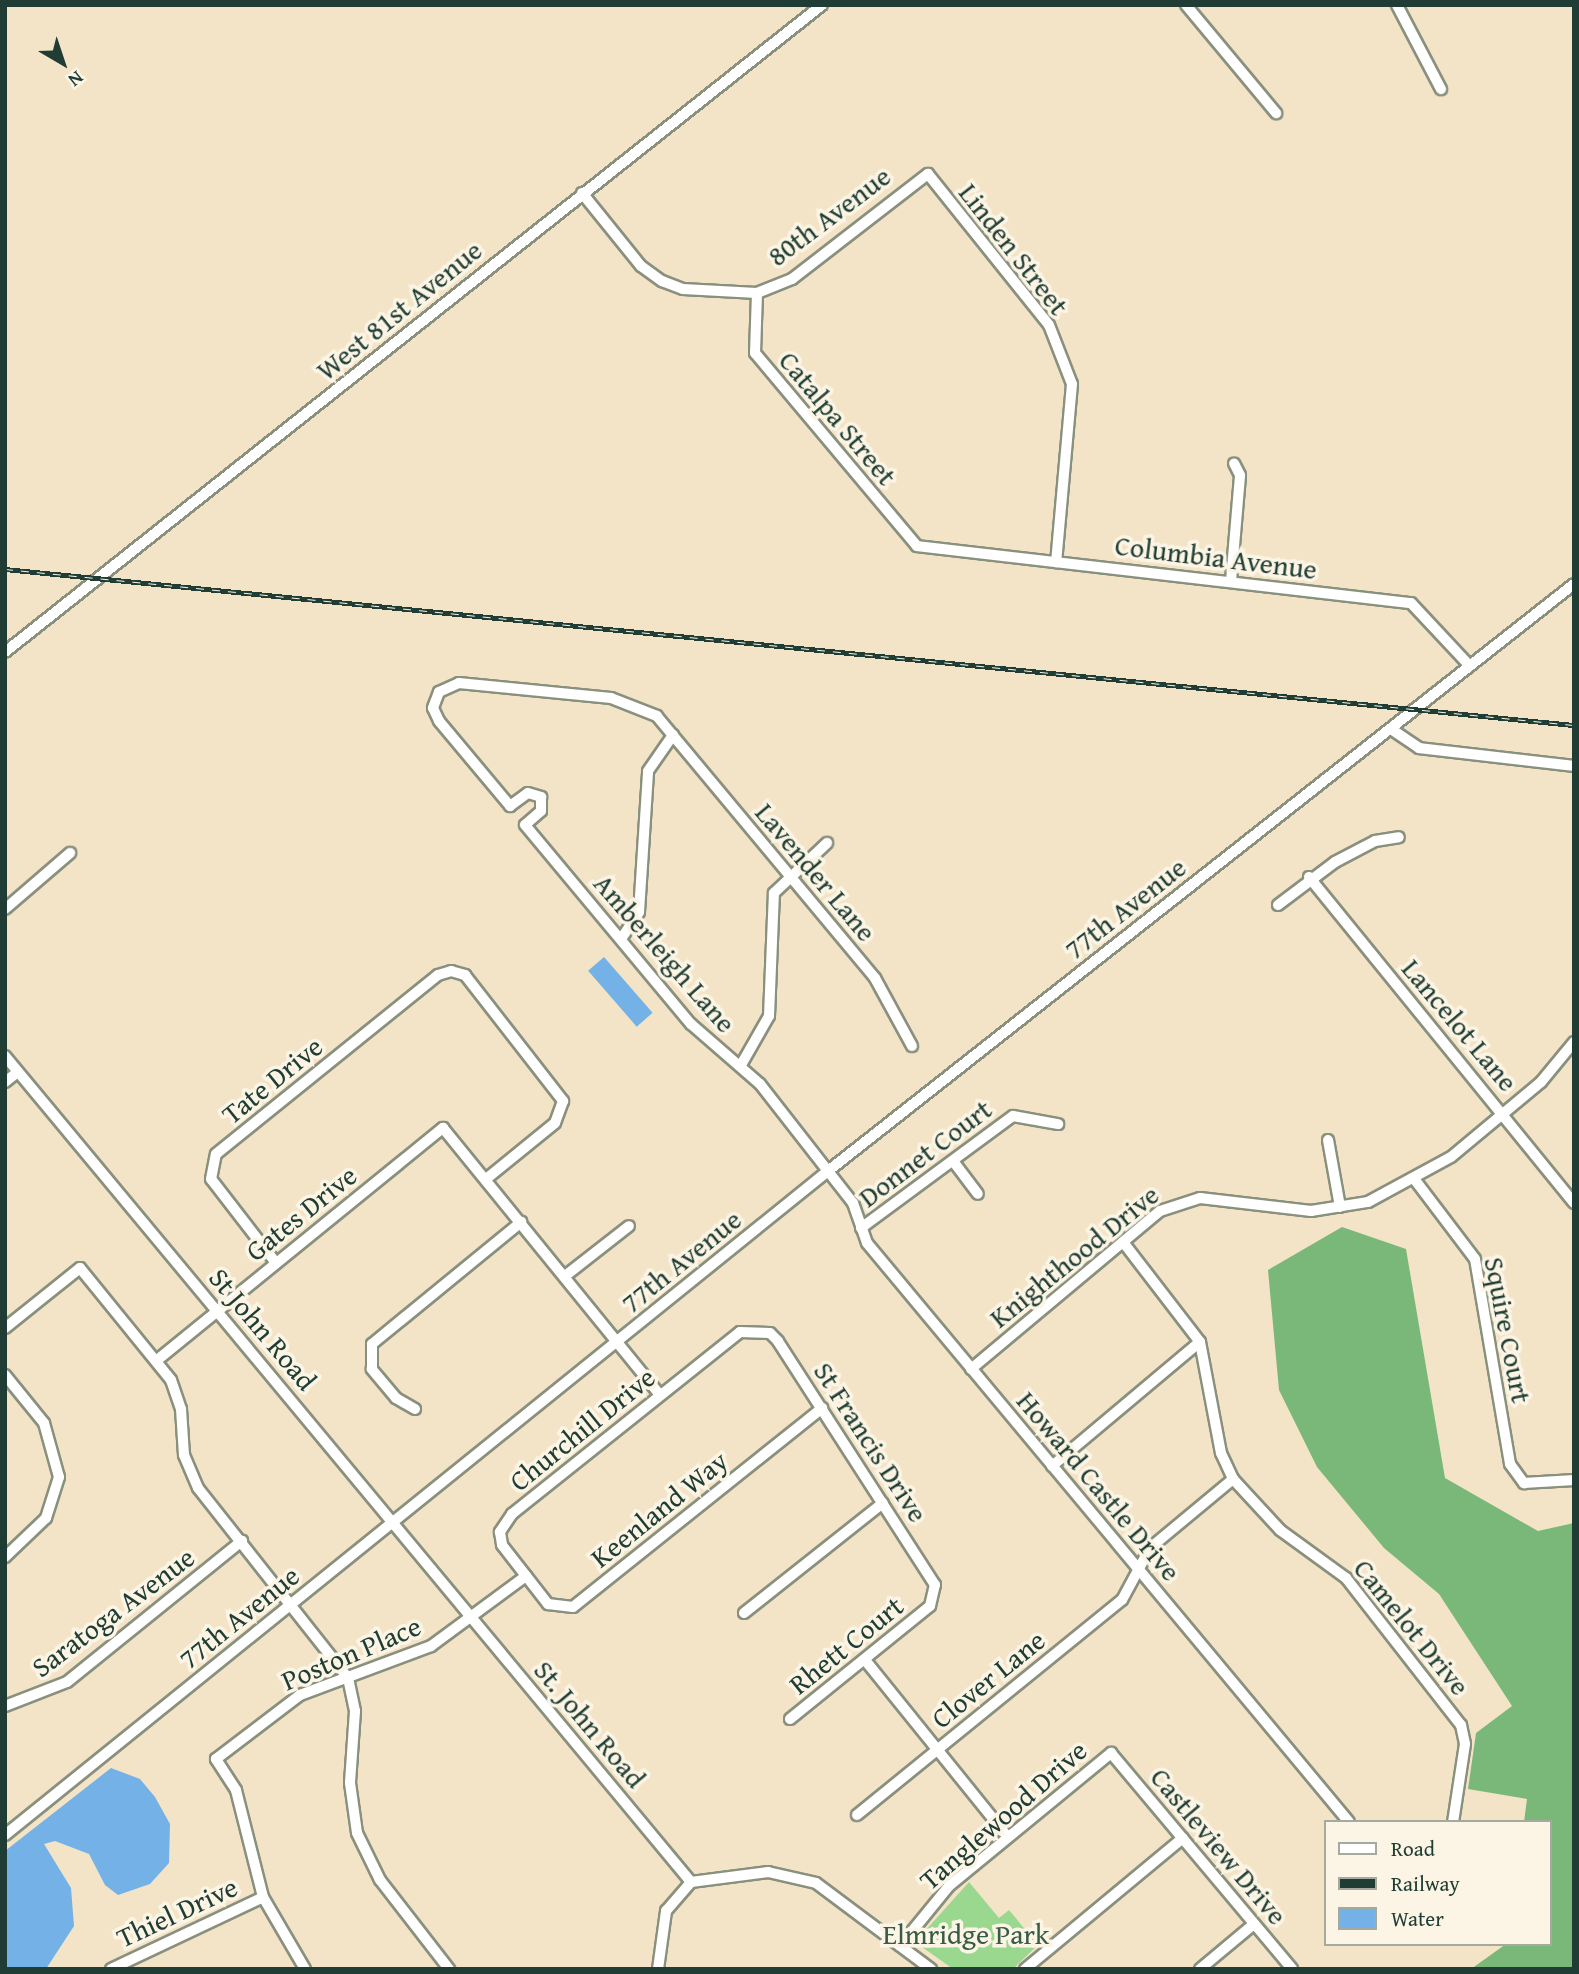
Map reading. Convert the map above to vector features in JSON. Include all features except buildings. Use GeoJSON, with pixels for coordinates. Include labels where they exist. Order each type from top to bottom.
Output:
{"type":"FeatureCollection","features":[{"type":"Feature","properties":{"kind":"street","name":"West 81st Avenue"},"geometry":{"type":"LineString","coordinates":[[5,652],[822,5]]}},
{"type":"Feature","properties":{"kind":"street"},"geometry":{"type":"LineString","coordinates":[[1186,5],[1276,113]]}},
{"type":"Feature","properties":{"kind":"street"},"geometry":{"type":"LineString","coordinates":[[1397,5],[1441,89]]}},
{"type":"Feature","properties":{"kind":"street","name":"80th Avenue"},"geometry":{"type":"LineString","coordinates":[[757,293],[792,279],[928,173]]}},
{"type":"Feature","properties":{"kind":"street","name":"Linden Street"},"geometry":{"type":"LineString","coordinates":[[928,173],[1049,325],[1072,384],[1056,562]]}},
{"type":"Feature","properties":{"kind":"street"},"geometry":{"type":"LineString","coordinates":[[582,193],[641,266],[662,281],[683,289],[757,293]]}},
{"type":"Feature","properties":{"kind":"street","name":"Catalpa Street"},"geometry":{"type":"LineString","coordinates":[[757,293],[755,353],[903,533],[931,550]]}},
{"type":"Feature","properties":{"kind":"street"},"geometry":{"type":"LineString","coordinates":[[1231,581],[1240,475],[1234,463]]}},
{"type":"Feature","properties":{"kind":"street","name":"Columbia Avenue"},"geometry":{"type":"LineString","coordinates":[[931,550],[1231,581],[1411,603],[1470,666]]}},
{"type":"Feature","properties":{"kind":"street","name":"77th Avenue"},"geometry":{"type":"LineString","coordinates":[[5,1835],[828,1171],[1574,584]]}},
{"type":"Feature","properties":{"kind":"street","name":"Lavender Lane"},"geometry":{"type":"LineString","coordinates":[[439,721],[435,698],[458,683],[634,702],[673,735],[886,994],[912,1046]]}},
{"type":"Feature","properties":{"kind":"street","name":"Amberleigh Lane"},"geometry":{"type":"LineString","coordinates":[[439,721],[700,1034],[741,1065],[828,1171]]}},
{"type":"Feature","properties":{"kind":"street"},"geometry":{"type":"LineString","coordinates":[[1391,729],[1419,748],[1574,766]]}},
{"type":"Feature","properties":{"kind":"street"},"geometry":{"type":"LineString","coordinates":[[621,939],[639,912],[648,771],[673,735]]}},
{"type":"Feature","properties":{"kind":"street"},"geometry":{"type":"LineString","coordinates":[[510,806],[528,793],[541,797],[541,811],[525,825]]}},
{"type":"Feature","properties":{"kind":"street"},"geometry":{"type":"LineString","coordinates":[[1278,905],[1309,877],[1375,841],[1399,837]]}},
{"type":"Feature","properties":{"kind":"street"},"geometry":{"type":"LineString","coordinates":[[741,1065],[769,1016],[771,903],[789,875],[827,843]]}},
{"type":"Feature","properties":{"kind":"street"},"geometry":{"type":"LineString","coordinates":[[5,909],[70,853]]}},
{"type":"Feature","properties":{"kind":"street","name":"Lancelot Lane"},"geometry":{"type":"LineString","coordinates":[[1309,877],[1503,1112],[1574,1203]]}},
{"type":"Feature","properties":{"kind":"street","name":"Tate Drive"},"geometry":{"type":"LineString","coordinates":[[276,1263],[211,1179],[216,1153],[438,975],[465,975],[563,1101],[555,1123],[486,1179]]}},
{"type":"Feature","properties":{"kind":"street","name":"Knighthood Drive"},"geometry":{"type":"LineString","coordinates":[[971,1369],[1160,1211],[1199,1198],[1272,1209],[1340,1208],[1415,1180],[1541,1082],[1574,1042]]}},
{"type":"Feature","properties":{"kind":"street","name":"St John Road"},"geometry":{"type":"LineString","coordinates":[[5,1056],[473,1619]]}},
{"type":"Feature","properties":{"kind":"street"},"geometry":{"type":"LineString","coordinates":[[5,1082],[18,1072]]}},
{"type":"Feature","properties":{"kind":"street","name":"Donnet Court"},"geometry":{"type":"LineString","coordinates":[[861,1228],[1013,1116],[1058,1124]]}},
{"type":"Feature","properties":{"kind":"street","name":"Gates Drive"},"geometry":{"type":"LineString","coordinates":[[156,1361],[443,1128],[486,1179]]}},
{"type":"Feature","properties":{"kind":"street"},"geometry":{"type":"LineString","coordinates":[[1328,1140],[1340,1208]]}},
{"type":"Feature","properties":{"kind":"street"},"geometry":{"type":"LineString","coordinates":[[953,1161],[978,1194]]}},
{"type":"Feature","properties":{"kind":"street","name":"Howard Castle Drive"},"geometry":{"type":"LineString","coordinates":[[828,1171],[853,1203],[867,1243],[1347,1820]]}},
{"type":"Feature","properties":{"kind":"street"},"geometry":{"type":"LineString","coordinates":[[486,1179],[660,1395]]}},
{"type":"Feature","properties":{"kind":"street","name":"Squire Court"},"geometry":{"type":"LineString","coordinates":[[1415,1180],[1475,1259],[1510,1464],[1524,1483],[1574,1480]]}},
{"type":"Feature","properties":{"kind":"street"},"geometry":{"type":"LineString","coordinates":[[415,1409],[396,1398],[372,1369],[372,1344],[521,1222]]}},
{"type":"Feature","properties":{"kind":"street"},"geometry":{"type":"LineString","coordinates":[[565,1276],[629,1226]]}},
{"type":"Feature","properties":{"kind":"street","name":"Camelot Drive"},"geometry":{"type":"LineString","coordinates":[[1123,1242],[1200,1342],[1221,1453],[1233,1479],[1280,1530],[1346,1578],[1450,1706],[1465,1744],[1453,1820]]}},
{"type":"Feature","properties":{"kind":"street"},"geometry":{"type":"LineString","coordinates":[[5,1328],[80,1268],[156,1361],[178,1396],[188,1471],[293,1602],[348,1678],[355,1711],[349,1783],[358,1833],[380,1880],[449,1969]]}},
{"type":"Feature","properties":{"kind":"street","name":"St Francis Drive"},"geometry":{"type":"LineString","coordinates":[[740,1332],[761,1329],[778,1341],[935,1585],[930,1606]]}},
{"type":"Feature","properties":{"kind":"street","name":"Churchill Drive"},"geometry":{"type":"LineString","coordinates":[[526,1576],[502,1545],[505,1521],[740,1332]]}},
{"type":"Feature","properties":{"kind":"street"},"geometry":{"type":"LineString","coordinates":[[1052,1466],[1200,1342]]}},
{"type":"Feature","properties":{"kind":"street"},"geometry":{"type":"LineString","coordinates":[[5,1376],[44,1423],[59,1477],[46,1518],[5,1557]]}},
{"type":"Feature","properties":{"kind":"street","name":"Keenland Way"},"geometry":{"type":"LineString","coordinates":[[526,1576],[548,1604],[573,1607],[822,1408]]}},
{"type":"Feature","properties":{"kind":"street","name":"Clover Lane"},"geometry":{"type":"LineString","coordinates":[[857,1815],[1122,1600],[1150,1548],[1233,1479]]}},
{"type":"Feature","properties":{"kind":"street"},"geometry":{"type":"LineString","coordinates":[[744,1613],[883,1503]]}},
{"type":"Feature","properties":{"kind":"street","name":"Saratoga Avenue"},"geometry":{"type":"LineString","coordinates":[[5,1706],[67,1682],[242,1541]]}},
{"type":"Feature","properties":{"kind":"street","name":"Poston Place"},"geometry":{"type":"LineString","coordinates":[[263,1897],[236,1790],[216,1759],[282,1705],[431,1646],[473,1619],[526,1576]]}},
{"type":"Feature","properties":{"kind":"street","name":"Rhett Court"},"geometry":{"type":"LineString","coordinates":[[790,1718],[930,1606]]}},
{"type":"Feature","properties":{"kind":"street","name":"St. John Road"},"geometry":{"type":"LineString","coordinates":[[473,1619],[691,1882]]}},
{"type":"Feature","properties":{"kind":"street"},"geometry":{"type":"LineString","coordinates":[[865,1660],[1007,1836]]}},
{"type":"Feature","properties":{"kind":"street","name":"Tanglewood Drive"},"geometry":{"type":"LineString","coordinates":[[900,1946],[949,1886],[1111,1752]]}},
{"type":"Feature","properties":{"kind":"street","name":"Castleview Drive"},"geometry":{"type":"LineString","coordinates":[[1111,1752],[1292,1969]]}},
{"type":"Feature","properties":{"kind":"street"},"geometry":{"type":"LineString","coordinates":[[1025,1969],[1183,1838]]}},
{"type":"Feature","properties":{"kind":"street"},"geometry":{"type":"LineString","coordinates":[[658,1969],[666,1911],[691,1882],[768,1872],[817,1884],[931,1969]]}},
{"type":"Feature","properties":{"kind":"street"},"geometry":{"type":"LineString","coordinates":[[263,1897],[305,1969]]}},
{"type":"Feature","properties":{"kind":"street","name":"Thiel Drive"},"geometry":{"type":"LineString","coordinates":[[111,1969],[263,1897]]}},
{"type":"Feature","properties":{"kind":"street"},"geometry":{"type":"LineString","coordinates":[[1200,1969],[1254,1924]]}},
{"type":"Feature","properties":{"kind":"green space"},"geometry":{"type":"Polygon","coordinates":[[[1342,1227],[1406,1249],[1445,1478],[1538,1531],[1574,1523],[1574,1969],[1471,1969],[1503,1946],[1551,1946],[1551,1820],[1524,1820],[1527,1799],[1468,1789],[1476,1733],[1512,1706],[1439,1594],[1384,1548],[1317,1467],[1279,1390],[1268,1270],[1342,1227]]]}},
{"type":"Feature","properties":{"kind":"green space","name":"Elmridge Park"},"geometry":{"type":"Polygon","coordinates":[[[969,1882],[999,1918],[1009,1910],[1038,1945],[1013,1969],[953,1969],[915,1942],[969,1882]]]}},
{"type":"Feature","properties":{"kind":"water"},"geometry":{"type":"Polygon","coordinates":[[[604,957],[653,1013],[637,1027],[588,971],[604,957]]]}},
{"type":"Feature","properties":{"kind":"water"},"geometry":{"type":"Polygon","coordinates":[[[111,1768],[140,1779],[155,1797],[170,1824],[169,1863],[150,1884],[118,1895],[105,1885],[89,1854],[55,1841],[44,1844],[71,1888],[74,1926],[46,1969],[5,1969],[5,1851],[111,1768]]]}},
{"type":"Feature","properties":{"kind":"railway"},"geometry":{"type":"LineString","coordinates":[[5,569],[1574,725]]}}]}
